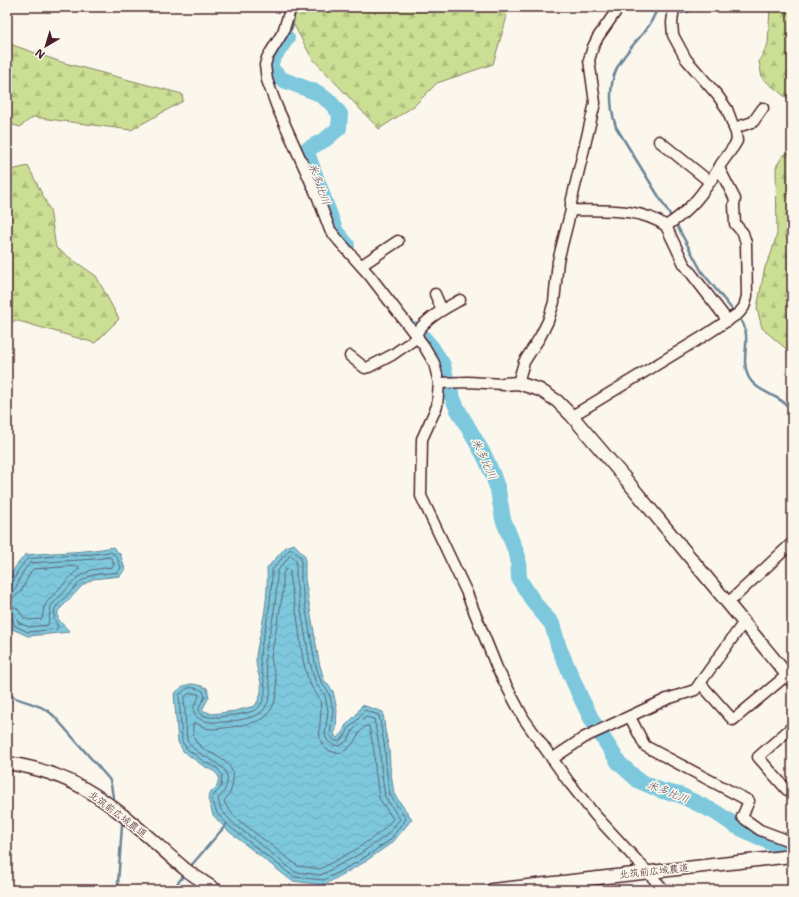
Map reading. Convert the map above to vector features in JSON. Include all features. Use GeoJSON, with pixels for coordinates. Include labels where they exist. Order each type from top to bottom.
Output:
{"type":"FeatureCollection","features":[{"type":"Feature","properties":{"kind":"street"},"geometry":{"type":"LineString","coordinates":[[291,7],[283,32],[267,58],[265,65],[267,80],[277,106],[318,198],[330,230],[339,242],[362,265],[417,335],[434,363],[439,383],[438,406],[422,439],[421,496],[466,591],[497,668],[524,719],[552,759],[595,815],[664,890]]}},
{"type":"Feature","properties":{"kind":"street"},"geometry":{"type":"LineString","coordinates":[[518,383],[524,362],[548,320],[554,302],[558,261],[595,103],[589,60],[598,37],[619,7]]}},
{"type":"Feature","properties":{"kind":"street"},"geometry":{"type":"LineString","coordinates":[[666,226],[680,217],[688,209],[710,182],[737,141],[734,128],[726,109],[718,96],[686,58],[673,34],[672,23],[674,7]]}},
{"type":"Feature","properties":{"kind":"street"},"geometry":{"type":"LineString","coordinates":[[734,128],[753,122],[763,108]]}},
{"type":"Feature","properties":{"kind":"street"},"geometry":{"type":"LineString","coordinates":[[659,141],[710,182]]}},
{"type":"Feature","properties":{"kind":"street"},"geometry":{"type":"LineString","coordinates":[[572,416],[728,320],[739,313],[744,307],[747,296],[746,243],[743,233],[735,224],[735,199],[719,168]]}},
{"type":"Feature","properties":{"kind":"street"},"geometry":{"type":"LineString","coordinates":[[571,210],[629,212],[649,217],[666,226],[684,264],[728,320]]}},
{"type":"Feature","properties":{"kind":"street"},"geometry":{"type":"LineString","coordinates":[[362,265],[398,241]]}},
{"type":"Feature","properties":{"kind":"street"},"geometry":{"type":"LineString","coordinates":[[435,294],[442,310]]}},
{"type":"Feature","properties":{"kind":"street"},"geometry":{"type":"LineString","coordinates":[[350,356],[365,368],[392,356],[417,335],[421,326],[433,316],[460,300]]}},
{"type":"Feature","properties":{"kind":"street"},"geometry":{"type":"LineString","coordinates":[[439,383],[518,383],[540,390],[557,401],[572,416],[789,678],[733,720],[700,683]]}},
{"type":"Feature","properties":{"kind":"street"},"geometry":{"type":"LineString","coordinates":[[728,603],[792,543]]}},
{"type":"Feature","properties":{"kind":"street"},"geometry":{"type":"LineString","coordinates":[[552,759],[585,737],[667,699],[695,690],[744,622]]}},
{"type":"Feature","properties":{"kind":"street"},"geometry":{"type":"LineString","coordinates":[[630,717],[645,746],[749,801],[742,817],[760,830],[792,842]]}},
{"type":"Feature","properties":{"kind":"street"},"geometry":{"type":"LineString","coordinates":[[792,727],[758,757],[787,790],[792,785]]}},
{"type":"Feature","properties":{"kind":"street","name":"北筑前広域農道"},"geometry":{"type":"LineString","coordinates":[[7,763],[33,767],[86,789],[127,819],[186,870],[216,890]]}},
{"type":"Feature","properties":{"kind":"street","name":"北筑前広域農道"},"geometry":{"type":"LineString","coordinates":[[492,890],[792,856]]}},
{"type":"Feature","properties":{"kind":"green space"},"geometry":{"type":"Polygon","coordinates":[[[284,7],[507,7],[506,20],[493,64],[437,83],[414,106],[379,129],[312,58],[284,7]]]}},
{"type":"Feature","properties":{"kind":"green space"},"geometry":{"type":"Polygon","coordinates":[[[770,7],[792,7],[792,100],[788,99],[762,78],[759,61],[768,44],[770,7]]]}},
{"type":"Feature","properties":{"kind":"green space"},"geometry":{"type":"Polygon","coordinates":[[[7,43],[61,62],[182,94],[183,101],[131,130],[33,117],[20,127],[7,123],[7,43]]]}},
{"type":"Feature","properties":{"kind":"green space"},"geometry":{"type":"Polygon","coordinates":[[[792,152],[792,354],[762,328],[757,308],[765,267],[777,234],[776,167],[783,155],[792,152]]]}},
{"type":"Feature","properties":{"kind":"green space"},"geometry":{"type":"Polygon","coordinates":[[[28,166],[50,210],[56,248],[96,276],[119,319],[95,343],[15,320],[7,328],[7,171],[28,166]]]}},
{"type":"Feature","properties":{"kind":"water"},"geometry":{"type":"Polygon","coordinates":[[[294,544],[305,556],[305,579],[319,662],[324,680],[333,691],[337,710],[336,729],[334,734],[337,738],[343,733],[345,726],[356,715],[362,705],[383,712],[394,794],[412,819],[393,842],[363,863],[324,885],[292,881],[227,830],[213,815],[208,799],[209,794],[217,786],[219,777],[215,772],[202,765],[183,751],[178,742],[174,694],[186,685],[193,684],[207,688],[209,697],[202,710],[212,714],[235,711],[255,706],[261,692],[256,656],[266,604],[267,568],[286,547],[294,544]]]}},
{"type":"Feature","properties":{"kind":"water"},"geometry":{"type":"Polygon","coordinates":[[[113,547],[120,554],[125,569],[120,576],[93,579],[83,585],[58,611],[58,619],[70,632],[28,636],[12,629],[6,600],[8,585],[14,569],[25,555],[113,547]]]}},
{"type":"Feature","properties":{"kind":"waterway"},"geometry":{"type":"LineString","coordinates":[[287,38],[292,27],[296,7]]}},
{"type":"Feature","properties":{"kind":"waterway"},"geometry":{"type":"LineString","coordinates":[[658,7],[650,24],[617,68],[612,84],[611,101],[616,127],[672,218]]}},
{"type":"Feature","properties":{"kind":"waterway"},"geometry":{"type":"LineString","coordinates":[[678,10],[682,13],[703,7]]}},
{"type":"Feature","properties":{"kind":"waterway"},"geometry":{"type":"LineString","coordinates":[[731,7],[756,10],[771,7]]}},
{"type":"Feature","properties":{"kind":"waterway","name":"米多比川"},"geometry":{"type":"LineString","coordinates":[[287,38],[271,61],[271,69],[281,79],[318,93],[331,103],[340,114],[339,128],[326,139],[306,150],[336,232],[347,245]]}},
{"type":"Feature","properties":{"kind":"waterway"},"geometry":{"type":"LineString","coordinates":[[675,222],[702,272],[735,313]]}},
{"type":"Feature","properties":{"kind":"waterway"},"geometry":{"type":"LineString","coordinates":[[738,316],[743,323],[745,331],[745,361],[748,376],[757,387],[785,403],[792,416]]}},
{"type":"Feature","properties":{"kind":"waterway","name":"米多比川"},"geometry":{"type":"LineString","coordinates":[[416,329],[432,348],[443,365],[448,387],[457,408],[485,457],[492,473],[498,490],[503,519],[518,557],[519,579],[535,604],[552,624],[559,648],[580,696],[593,722],[619,763],[639,781],[662,791],[680,795],[715,812],[736,826],[792,853]]}},
{"type":"Feature","properties":{"kind":"waterway"},"geometry":{"type":"LineString","coordinates":[[7,694],[43,708],[54,716],[109,779],[115,801]]}},
{"type":"Feature","properties":{"kind":"waterway"},"geometry":{"type":"LineString","coordinates":[[119,890],[118,884],[122,825]]}},
{"type":"Feature","properties":{"kind":"waterway"},"geometry":{"type":"LineString","coordinates":[[189,868],[226,825]]}},
{"type":"Feature","properties":{"kind":"waterway"},"geometry":{"type":"LineString","coordinates":[[172,890],[185,874]]}}]}
